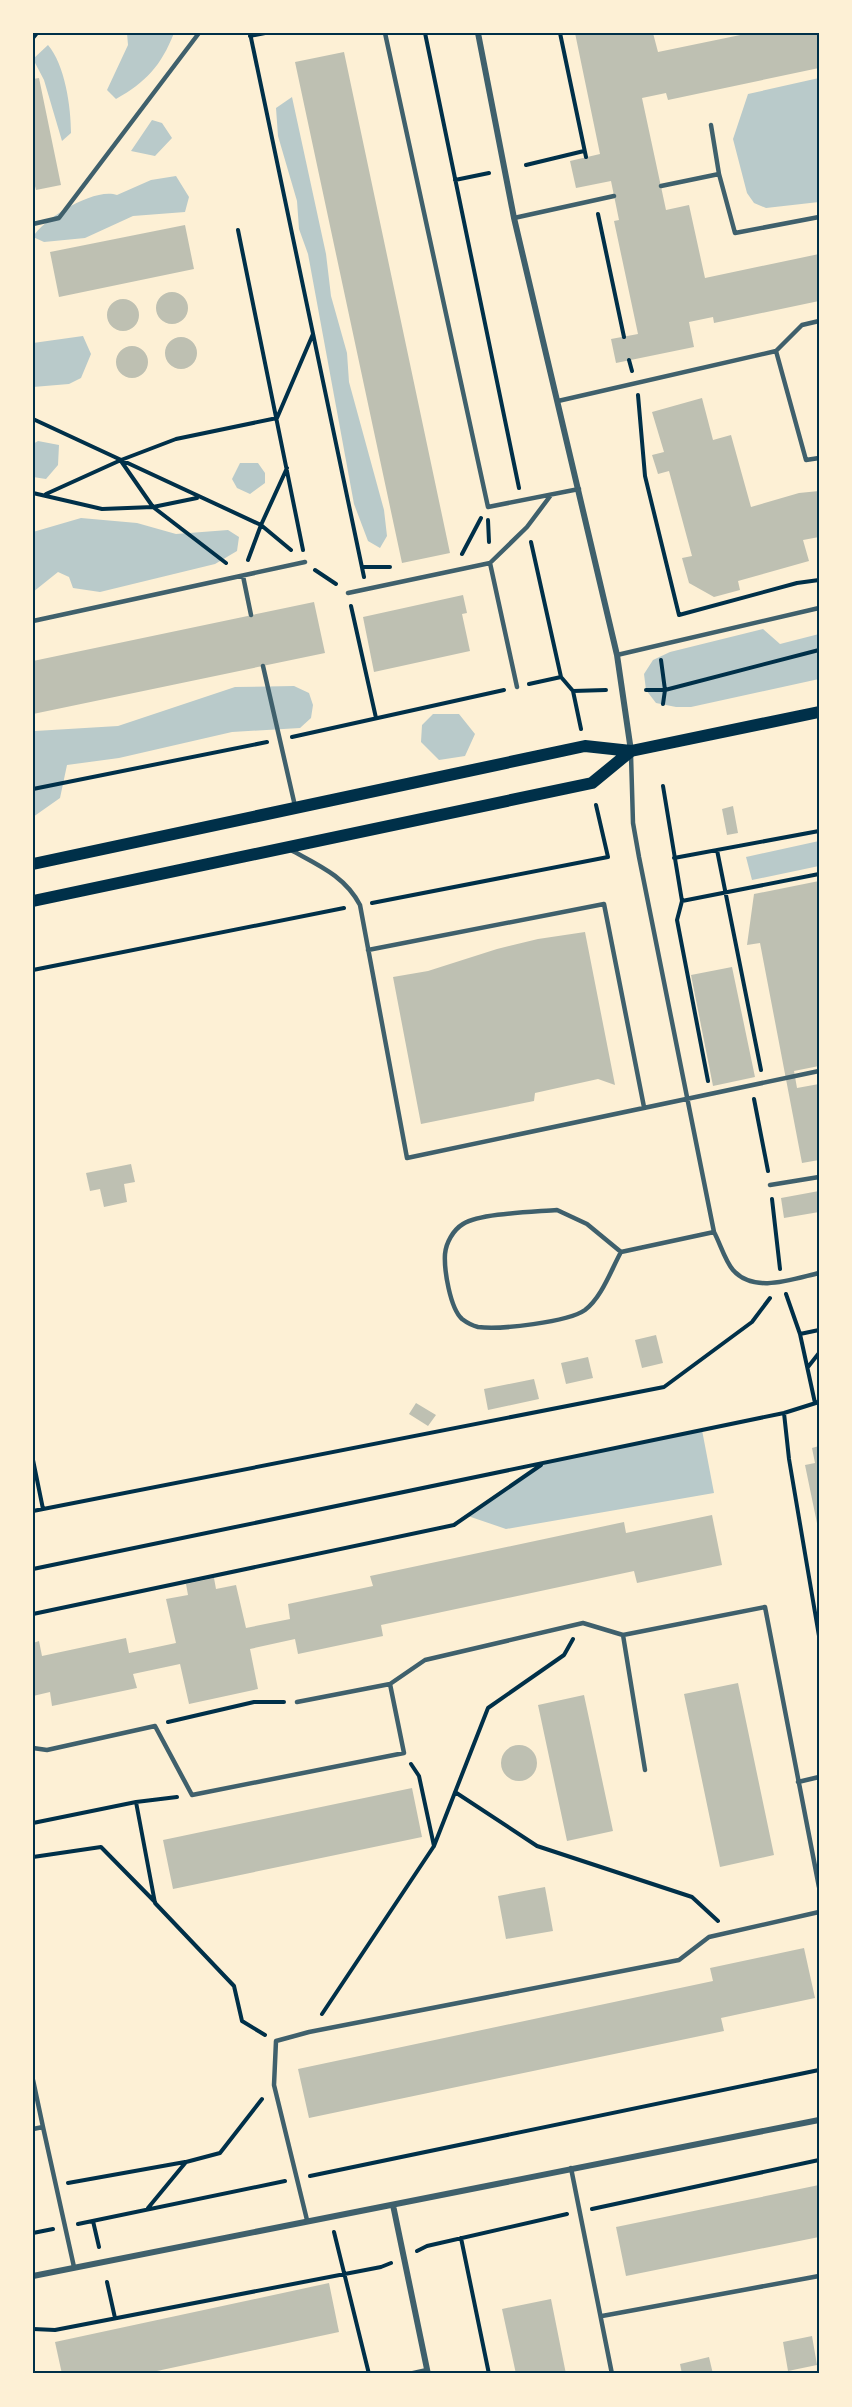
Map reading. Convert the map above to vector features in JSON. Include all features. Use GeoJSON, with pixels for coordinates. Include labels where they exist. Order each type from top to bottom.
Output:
{"type":"FeatureCollection","features":[{"type":"Feature","properties":{"kind":"main road"},"geometry":{"type":"LineString","coordinates":[[33,864],[585,746],[631,751],[819,712]]}},
{"type":"Feature","properties":{"kind":"main road"},"geometry":{"type":"LineString","coordinates":[[33,901],[592,783],[631,751]]}},
{"type":"Feature","properties":{"kind":"street"},"geometry":{"type":"LineString","coordinates":[[478,33],[514,218],[617,655],[631,751]]}},
{"type":"Feature","properties":{"kind":"street"},"geometry":{"type":"LineString","coordinates":[[33,2276],[819,2120]]}},
{"type":"Feature","properties":{"kind":"street"},"geometry":{"type":"LineString","coordinates":[[393,2205],[427,2372]]}},
{"type":"Feature","properties":{"kind":"lane"},"geometry":{"type":"LineString","coordinates":[[33,224],[59,218],[199,33]]}},
{"type":"Feature","properties":{"kind":"lane"},"geometry":{"type":"LineString","coordinates":[[385,33],[488,507],[579,489]]}},
{"type":"Feature","properties":{"kind":"lane"},"geometry":{"type":"LineString","coordinates":[[711,125],[719,174],[735,233],[819,217]]}},
{"type":"Feature","properties":{"kind":"lane"},"geometry":{"type":"LineString","coordinates":[[661,186],[719,174]]}},
{"type":"Feature","properties":{"kind":"lane"},"geometry":{"type":"LineString","coordinates":[[514,218],[614,196]]}},
{"type":"Feature","properties":{"kind":"lane"},"geometry":{"type":"LineString","coordinates":[[558,401],[776,351],[802,325],[819,321]]}},
{"type":"Feature","properties":{"kind":"lane"},"geometry":{"type":"LineString","coordinates":[[776,351],[806,460],[819,458]]}},
{"type":"Feature","properties":{"kind":"lane"},"geometry":{"type":"LineString","coordinates":[[348,593],[490,563],[528,527],[551,495]]}},
{"type":"Feature","properties":{"kind":"lane"},"geometry":{"type":"LineString","coordinates":[[33,621],[305,562]]}},
{"type":"Feature","properties":{"kind":"lane"},"geometry":{"type":"LineString","coordinates":[[490,563],[517,687]]}},
{"type":"Feature","properties":{"kind":"lane"},"geometry":{"type":"LineString","coordinates":[[243,576],[251,615]]}},
{"type":"Feature","properties":{"kind":"lane"},"geometry":{"type":"LineString","coordinates":[[617,655],[819,608]]}},
{"type":"Feature","properties":{"kind":"lane"},"geometry":{"type":"LineString","coordinates":[[263,666],[296,808]]}},
{"type":"Feature","properties":{"kind":"lane"},"geometry":{"type":"LineString","coordinates":[[631,751],[635,834],[714,1232],[732,1270],[745,1279],[763,1283],[819,1273]]}},
{"type":"Feature","properties":{"kind":"lane"},"geometry":{"type":"LineString","coordinates":[[286,848],[339,878],[353,892],[360,905],[407,1158],[819,1071]]}},
{"type":"Feature","properties":{"kind":"lane"},"geometry":{"type":"LineString","coordinates":[[368,950],[604,904],[644,1107]]}},
{"type":"Feature","properties":{"kind":"lane"},"geometry":{"type":"LineString","coordinates":[[770,1185],[819,1177]]}},
{"type":"Feature","properties":{"kind":"lane"},"geometry":{"type":"LineString","coordinates":[[621,1252],[587,1224],[557,1210],[478,1218],[462,1224],[450,1238],[445,1253],[447,1280],[453,1304],[461,1319],[477,1327],[515,1327],[574,1316],[586,1309],[596,1297],[621,1252],[714,1232]]}},
{"type":"Feature","properties":{"kind":"lane"},"geometry":{"type":"LineString","coordinates":[[297,1702],[390,1684],[425,1660],[583,1623],[622,1635],[765,1607],[819,1887]]}},
{"type":"Feature","properties":{"kind":"lane"},"geometry":{"type":"LineString","coordinates":[[622,1635],[645,1770]]}},
{"type":"Feature","properties":{"kind":"lane"},"geometry":{"type":"LineString","coordinates":[[33,1748],[47,1750],[155,1726],[192,1795],[404,1753],[390,1684]]}},
{"type":"Feature","properties":{"kind":"lane"},"geometry":{"type":"LineString","coordinates":[[798,1782],[819,1777]]}},
{"type":"Feature","properties":{"kind":"lane"},"geometry":{"type":"LineString","coordinates":[[307,2220],[274,2085],[276,2041],[309,2032],[679,1960],[709,1937],[819,1912]]}},
{"type":"Feature","properties":{"kind":"lane"},"geometry":{"type":"LineString","coordinates":[[33,2080],[74,2267]]}},
{"type":"Feature","properties":{"kind":"lane"},"geometry":{"type":"LineString","coordinates":[[33,2129],[43,2127]]}},
{"type":"Feature","properties":{"kind":"lane"},"geometry":{"type":"LineString","coordinates":[[571,2168],[612,2374]]}},
{"type":"Feature","properties":{"kind":"lane"},"geometry":{"type":"LineString","coordinates":[[602,2316],[819,2276]]}},
{"type":"Feature","properties":{"kind":"lane"},"geometry":{"type":"LineString","coordinates":[[409,2374],[427,2372]]}},
{"type":"Feature","properties":{"kind":"path"},"geometry":{"type":"LineString","coordinates":[[33,38],[37,33]]}},
{"type":"Feature","properties":{"kind":"path"},"geometry":{"type":"LineString","coordinates":[[265,33],[250,35],[367,589]]}},
{"type":"Feature","properties":{"kind":"path"},"geometry":{"type":"LineString","coordinates":[[425,33],[522,501]]}},
{"type":"Feature","properties":{"kind":"path"},"geometry":{"type":"LineString","coordinates":[[560,33],[586,157]]}},
{"type":"Feature","properties":{"kind":"path"},"geometry":{"type":"LineString","coordinates":[[526,165],[584,151]]}},
{"type":"Feature","properties":{"kind":"path"},"geometry":{"type":"LineString","coordinates":[[455,180],[496,171]]}},
{"type":"Feature","properties":{"kind":"path"},"geometry":{"type":"LineString","coordinates":[[595,201],[624,337]]}},
{"type":"Feature","properties":{"kind":"path"},"geometry":{"type":"LineString","coordinates":[[238,230],[305,562]]}},
{"type":"Feature","properties":{"kind":"path"},"geometry":{"type":"LineString","coordinates":[[277,418],[313,334]]}},
{"type":"Feature","properties":{"kind":"path"},"geometry":{"type":"LineString","coordinates":[[629,360],[635,382],[645,476],[679,615],[797,583],[819,580]]}},
{"type":"Feature","properties":{"kind":"path"},"geometry":{"type":"LineString","coordinates":[[46,494],[121,460],[176,439],[277,418]]}},
{"type":"Feature","properties":{"kind":"path"},"geometry":{"type":"LineString","coordinates":[[33,419],[261,525],[305,562],[348,593],[376,718]]}},
{"type":"Feature","properties":{"kind":"path"},"geometry":{"type":"LineString","coordinates":[[121,460],[153,507],[243,576],[261,525],[287,468]]}},
{"type":"Feature","properties":{"kind":"path"},"geometry":{"type":"LineString","coordinates":[[33,493],[46,494],[102,509],[153,507],[199,497]]}},
{"type":"Feature","properties":{"kind":"path"},"geometry":{"type":"LineString","coordinates":[[451,557],[461,555],[488,507]]}},
{"type":"Feature","properties":{"kind":"path"},"geometry":{"type":"LineString","coordinates":[[488,507],[490,563]]}},
{"type":"Feature","properties":{"kind":"path"},"geometry":{"type":"LineString","coordinates":[[528,527],[561,677],[573,691],[581,729]]}},
{"type":"Feature","properties":{"kind":"path"},"geometry":{"type":"LineString","coordinates":[[362,567],[392,567]]}},
{"type":"Feature","properties":{"kind":"path"},"geometry":{"type":"LineString","coordinates":[[646,690],[665,690],[819,650]]}},
{"type":"Feature","properties":{"kind":"path"},"geometry":{"type":"LineString","coordinates":[[33,789],[280,740],[561,677]]}},
{"type":"Feature","properties":{"kind":"path"},"geometry":{"type":"LineString","coordinates":[[573,691],[606,690]]}},
{"type":"Feature","properties":{"kind":"path"},"geometry":{"type":"LineString","coordinates":[[663,786],[682,901],[676,920],[710,1094]]}},
{"type":"Feature","properties":{"kind":"path"},"geometry":{"type":"LineString","coordinates":[[33,970],[608,857],[596,805]]}},
{"type":"Feature","properties":{"kind":"path"},"geometry":{"type":"LineString","coordinates":[[674,858],[819,831]]}},
{"type":"Feature","properties":{"kind":"path"},"geometry":{"type":"LineString","coordinates":[[717,850],[763,1083]]}},
{"type":"Feature","properties":{"kind":"path"},"geometry":{"type":"LineString","coordinates":[[682,901],[819,874]]}},
{"type":"Feature","properties":{"kind":"path"},"geometry":{"type":"LineString","coordinates":[[33,1569],[784,1413],[817,1402],[800,1334],[782,1281]]}},
{"type":"Feature","properties":{"kind":"path"},"geometry":{"type":"LineString","coordinates":[[33,1511],[663,1387],[752,1322],[782,1281]]}},
{"type":"Feature","properties":{"kind":"path"},"geometry":{"type":"LineString","coordinates":[[800,1334],[819,1330]]}},
{"type":"Feature","properties":{"kind":"path"},"geometry":{"type":"LineString","coordinates":[[808,1367],[819,1353]]}},
{"type":"Feature","properties":{"kind":"path"},"geometry":{"type":"LineString","coordinates":[[784,1413],[789,1459],[819,1636]]}},
{"type":"Feature","properties":{"kind":"path"},"geometry":{"type":"LineString","coordinates":[[33,1460],[43,1509]]}},
{"type":"Feature","properties":{"kind":"path"},"geometry":{"type":"LineString","coordinates":[[33,1614],[454,1525],[544,1463]]}},
{"type":"Feature","properties":{"kind":"path"},"geometry":{"type":"LineString","coordinates":[[309,2032],[434,1846],[488,1708],[564,1655],[583,1623]]}},
{"type":"Feature","properties":{"kind":"path"},"geometry":{"type":"LineString","coordinates":[[155,1726],[254,1702],[297,1702]]}},
{"type":"Feature","properties":{"kind":"path"},"geometry":{"type":"LineString","coordinates":[[404,1753],[419,1776],[434,1846]]}},
{"type":"Feature","properties":{"kind":"path"},"geometry":{"type":"LineString","coordinates":[[455,1792],[537,1846],[692,1897],[730,1932]]}},
{"type":"Feature","properties":{"kind":"path"},"geometry":{"type":"LineString","coordinates":[[33,1823],[136,1802],[192,1795]]}},
{"type":"Feature","properties":{"kind":"path"},"geometry":{"type":"LineString","coordinates":[[136,1802],[155,1903]]}},
{"type":"Feature","properties":{"kind":"path"},"geometry":{"type":"LineString","coordinates":[[33,1857],[101,1846],[234,1986],[242,2021],[276,2041]]}},
{"type":"Feature","properties":{"kind":"path"},"geometry":{"type":"LineString","coordinates":[[33,2234],[819,2070]]}},
{"type":"Feature","properties":{"kind":"path"},"geometry":{"type":"LineString","coordinates":[[55,2186],[186,2162],[220,2153],[274,2085]]}},
{"type":"Feature","properties":{"kind":"path"},"geometry":{"type":"LineString","coordinates":[[33,2329],[55,2330],[381,2267],[427,2246],[819,2160]]}},
{"type":"Feature","properties":{"kind":"path"},"geometry":{"type":"LineString","coordinates":[[147,2210],[186,2162]]}},
{"type":"Feature","properties":{"kind":"path"},"geometry":{"type":"LineString","coordinates":[[331,2216],[369,2374]]}},
{"type":"Feature","properties":{"kind":"path"},"geometry":{"type":"LineString","coordinates":[[93,2221],[99,2247]]}},
{"type":"Feature","properties":{"kind":"path"},"geometry":{"type":"LineString","coordinates":[[461,2238],[489,2374]]}},
{"type":"Feature","properties":{"kind":"path"},"geometry":{"type":"LineString","coordinates":[[107,2282],[115,2318]]}},
{"type":"Feature","properties":{"kind":"shaded area"},"geometry":{"type":"Polygon","coordinates":[[[127,33],[174,33],[164,55],[151,72],[136,86],[116,99],[107,90],[128,45],[127,33]]]}},
{"type":"Feature","properties":{"kind":"shaded area"},"geometry":{"type":"Polygon","coordinates":[[[48,45],[63,75],[70,111],[71,133],[62,141],[44,80],[33,59],[48,45]]]}},
{"type":"Feature","properties":{"kind":"shaded area"},"geometry":{"type":"Polygon","coordinates":[[[819,78],[819,202],[766,208],[754,203],[747,193],[733,139],[748,94],[819,78]]]}},
{"type":"Feature","properties":{"kind":"shaded area"},"geometry":{"type":"Polygon","coordinates":[[[292,97],[326,254],[331,296],[347,353],[349,382],[384,510],[387,536],[380,548],[368,541],[354,504],[308,254],[299,229],[297,201],[278,136],[276,108],[292,97]]]}},
{"type":"Feature","properties":{"kind":"shaded area"},"geometry":{"type":"Polygon","coordinates":[[[152,120],[162,123],[172,138],[155,156],[131,151],[152,120]]]}},
{"type":"Feature","properties":{"kind":"shaded area"},"geometry":{"type":"Polygon","coordinates":[[[176,176],[189,197],[185,212],[133,216],[85,238],[44,242],[33,237],[39,229],[59,213],[84,200],[108,194],[117,195],[151,180],[176,176]]]}},
{"type":"Feature","properties":{"kind":"shaded area"},"geometry":{"type":"Polygon","coordinates":[[[83,336],[91,354],[81,378],[69,384],[33,387],[33,343],[83,336]]]}},
{"type":"Feature","properties":{"kind":"shaded area"},"geometry":{"type":"Polygon","coordinates":[[[38,441],[59,445],[58,465],[46,479],[33,477],[33,444],[38,441]]]}},
{"type":"Feature","properties":{"kind":"shaded area"},"geometry":{"type":"Polygon","coordinates":[[[240,463],[258,463],[265,473],[265,483],[250,494],[237,488],[232,479],[240,463]]]}},
{"type":"Feature","properties":{"kind":"shaded area"},"geometry":{"type":"Polygon","coordinates":[[[81,518],[137,523],[176,534],[228,530],[239,537],[237,551],[215,564],[100,592],[73,588],[69,577],[58,572],[33,592],[33,532],[81,518]]]}},
{"type":"Feature","properties":{"kind":"shaded area"},"geometry":{"type":"Polygon","coordinates":[[[763,629],[780,644],[819,634],[819,679],[691,707],[656,703],[646,690],[644,674],[653,660],[670,652],[763,629]]]}},
{"type":"Feature","properties":{"kind":"shaded area"},"geometry":{"type":"Polygon","coordinates":[[[294,686],[309,693],[313,705],[311,718],[300,728],[232,732],[119,758],[67,765],[60,798],[33,817],[33,733],[35,731],[118,726],[235,687],[294,686]]]}},
{"type":"Feature","properties":{"kind":"shaded area"},"geometry":{"type":"Polygon","coordinates":[[[433,714],[459,714],[475,734],[465,756],[439,760],[421,742],[422,725],[433,714]]]}},
{"type":"Feature","properties":{"kind":"shaded area"},"geometry":{"type":"Polygon","coordinates":[[[819,841],[819,866],[752,880],[746,857],[819,841]]]}},
{"type":"Feature","properties":{"kind":"shaded area"},"geometry":{"type":"Polygon","coordinates":[[[702,1430],[714,1493],[506,1529],[468,1516],[545,1463],[702,1430]]]}},
{"type":"Feature","properties":{"kind":"building"},"geometry":{"type":"Polygon","coordinates":[[[575,33],[653,33],[658,52],[750,33],[819,33],[819,68],[668,100],[666,93],[642,98],[666,210],[689,205],[705,278],[819,254],[819,301],[714,323],[713,317],[689,322],[694,347],[616,363],[611,339],[638,334],[614,221],[619,220],[611,181],[576,188],[570,161],[600,154],[575,33]]]}},
{"type":"Feature","properties":{"kind":"building"},"geometry":{"type":"Polygon","coordinates":[[[344,52],[450,553],[402,563],[295,62],[344,52]]]}},
{"type":"Feature","properties":{"kind":"building"},"geometry":{"type":"Polygon","coordinates":[[[39,78],[61,185],[36,190],[33,178],[33,79],[39,78]]]}},
{"type":"Feature","properties":{"kind":"building"},"geometry":{"type":"Polygon","coordinates":[[[185,225],[194,269],[59,297],[50,252],[185,225]]]}},
{"type":"Feature","properties":{"kind":"building"},"geometry":{"type":"Polygon","coordinates":[[[172,292],[183,297],[188,308],[183,319],[172,324],[161,319],[156,308],[161,297],[172,292]]]}},
{"type":"Feature","properties":{"kind":"building"},"geometry":{"type":"Polygon","coordinates":[[[123,299],[134,304],[139,315],[134,326],[123,331],[112,326],[107,315],[112,304],[123,299]]]}},
{"type":"Feature","properties":{"kind":"building"},"geometry":{"type":"Polygon","coordinates":[[[181,337],[192,342],[197,353],[192,364],[181,369],[170,364],[165,353],[170,342],[181,337]]]}},
{"type":"Feature","properties":{"kind":"building"},"geometry":{"type":"Polygon","coordinates":[[[132,346],[143,351],[148,362],[143,373],[132,378],[121,373],[116,362],[121,351],[132,346]]]}},
{"type":"Feature","properties":{"kind":"building"},"geometry":{"type":"Polygon","coordinates":[[[702,398],[713,440],[731,435],[751,507],[799,493],[819,491],[819,537],[803,540],[809,561],[738,581],[740,590],[714,597],[689,583],[682,558],[692,556],[669,471],[658,474],[652,455],[664,452],[652,412],[702,398]]]}},
{"type":"Feature","properties":{"kind":"building"},"geometry":{"type":"Polygon","coordinates":[[[463,595],[467,613],[462,614],[470,651],[374,672],[363,617],[463,595]]]}},
{"type":"Feature","properties":{"kind":"building"},"geometry":{"type":"Polygon","coordinates":[[[314,602],[325,653],[33,714],[33,661],[314,602]]]}},
{"type":"Feature","properties":{"kind":"building"},"geometry":{"type":"Polygon","coordinates":[[[733,806],[738,833],[727,835],[722,809],[733,806]]]}},
{"type":"Feature","properties":{"kind":"building"},"geometry":{"type":"Polygon","coordinates":[[[819,881],[819,1066],[794,1071],[797,1088],[819,1084],[819,1160],[802,1163],[760,943],[747,945],[754,894],[819,881]]]}},
{"type":"Feature","properties":{"kind":"building"},"geometry":{"type":"Polygon","coordinates":[[[585,932],[615,1085],[598,1079],[535,1093],[534,1101],[421,1124],[393,977],[428,971],[497,949],[538,939],[585,932]]]}},
{"type":"Feature","properties":{"kind":"building"},"geometry":{"type":"Polygon","coordinates":[[[732,967],[755,1077],[713,1086],[691,975],[732,967]]]}},
{"type":"Feature","properties":{"kind":"building"},"geometry":{"type":"Polygon","coordinates":[[[131,1164],[135,1182],[124,1184],[127,1202],[104,1207],[100,1189],[90,1191],[86,1173],[131,1164]]]}},
{"type":"Feature","properties":{"kind":"building"},"geometry":{"type":"Polygon","coordinates":[[[819,1191],[819,1212],[784,1218],[781,1198],[819,1191]]]}},
{"type":"Feature","properties":{"kind":"building"},"geometry":{"type":"Polygon","coordinates":[[[656,1335],[663,1363],[642,1368],[635,1340],[656,1335]]]}},
{"type":"Feature","properties":{"kind":"building"},"geometry":{"type":"Polygon","coordinates":[[[588,1357],[593,1378],[566,1384],[561,1363],[588,1357]]]}},
{"type":"Feature","properties":{"kind":"building"},"geometry":{"type":"Polygon","coordinates":[[[534,1379],[539,1399],[488,1410],[484,1389],[534,1379]]]}},
{"type":"Feature","properties":{"kind":"building"},"geometry":{"type":"Polygon","coordinates":[[[416,1403],[436,1415],[428,1426],[409,1414],[416,1403]]]}},
{"type":"Feature","properties":{"kind":"building"},"geometry":{"type":"Polygon","coordinates":[[[819,1446],[818,1528],[805,1465],[815,1463],[812,1448],[819,1446]]]}},
{"type":"Feature","properties":{"kind":"building"},"geometry":{"type":"Polygon","coordinates":[[[712,1515],[722,1565],[637,1583],[634,1571],[381,1625],[383,1636],[298,1654],[295,1639],[250,1649],[258,1689],[189,1704],[180,1664],[133,1674],[137,1688],[52,1706],[50,1692],[33,1696],[33,1643],[39,1641],[42,1656],[126,1638],[129,1653],[176,1643],[166,1599],[188,1595],[186,1584],[214,1578],[216,1589],[236,1585],[246,1628],[290,1619],[288,1604],[373,1586],[370,1576],[624,1522],[626,1533],[712,1515]]]}},
{"type":"Feature","properties":{"kind":"building"},"geometry":{"type":"Polygon","coordinates":[[[738,1683],[774,1855],[720,1867],[684,1694],[738,1683]]]}},
{"type":"Feature","properties":{"kind":"building"},"geometry":{"type":"Polygon","coordinates":[[[584,1695],[613,1831],[567,1841],[538,1705],[584,1695]]]}},
{"type":"Feature","properties":{"kind":"building"},"geometry":{"type":"Polygon","coordinates":[[[519,1745],[532,1750],[537,1763],[532,1776],[519,1781],[506,1776],[501,1763],[506,1750],[519,1745]]]}},
{"type":"Feature","properties":{"kind":"building"},"geometry":{"type":"Polygon","coordinates":[[[412,1788],[422,1837],[173,1889],[163,1840],[412,1788]]]}},
{"type":"Feature","properties":{"kind":"building"},"geometry":{"type":"Polygon","coordinates":[[[545,1887],[553,1931],[506,1939],[498,1896],[545,1887]]]}},
{"type":"Feature","properties":{"kind":"building"},"geometry":{"type":"Polygon","coordinates":[[[804,1948],[815,1998],[721,2018],[724,2031],[309,2118],[298,2069],[713,1981],[710,1968],[804,1948]]]}},
{"type":"Feature","properties":{"kind":"building"},"geometry":{"type":"Polygon","coordinates":[[[819,2185],[819,2237],[626,2276],[616,2227],[819,2185]]]}},
{"type":"Feature","properties":{"kind":"building"},"geometry":{"type":"Polygon","coordinates":[[[329,2283],[339,2332],[143,2374],[62,2374],[55,2342],[329,2283]]]}},
{"type":"Feature","properties":{"kind":"building"},"geometry":{"type":"Polygon","coordinates":[[[551,2299],[566,2374],[516,2374],[502,2309],[551,2299]]]}},
{"type":"Feature","properties":{"kind":"building"},"geometry":{"type":"Polygon","coordinates":[[[812,2336],[817,2365],[788,2371],[783,2342],[812,2336]]]}},
{"type":"Feature","properties":{"kind":"building"},"geometry":{"type":"Polygon","coordinates":[[[709,2357],[713,2374],[682,2374],[680,2364],[709,2357]]]}}]}
